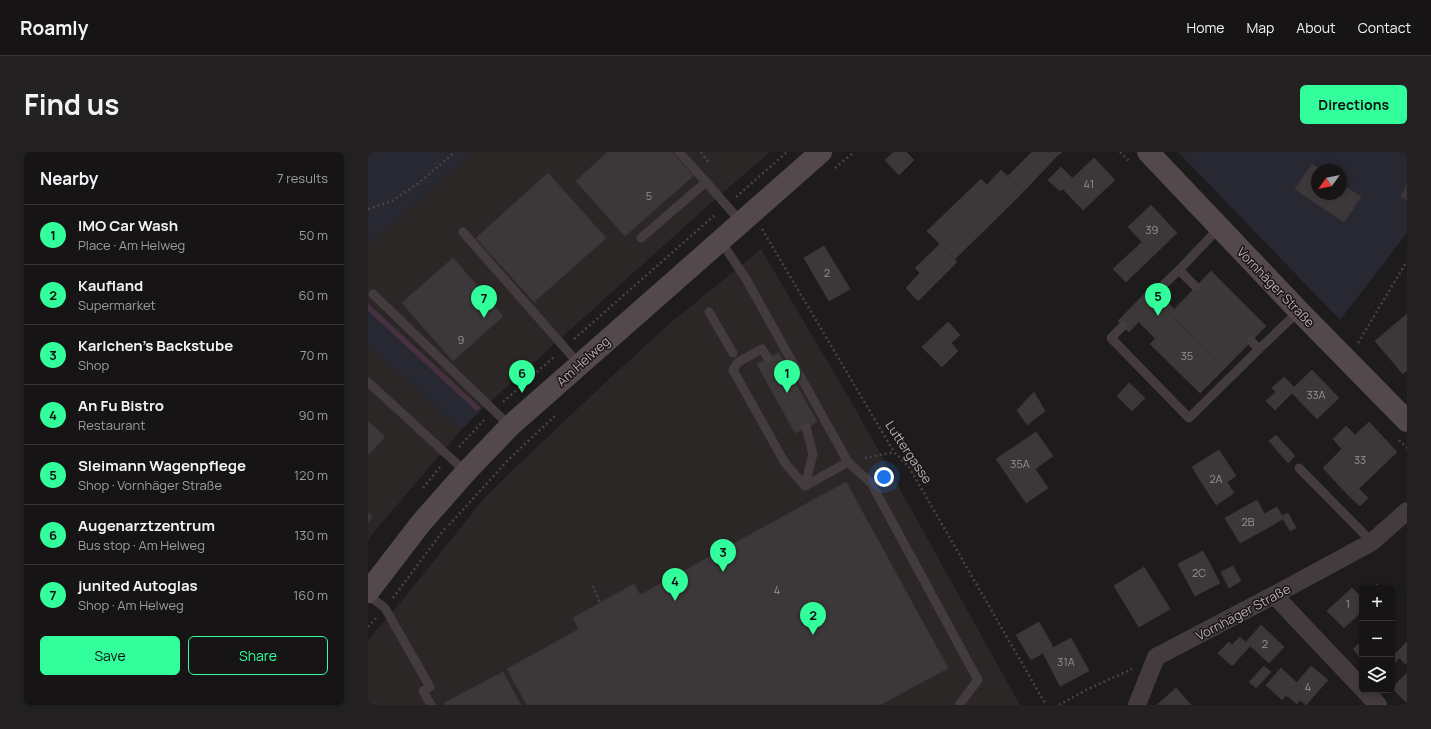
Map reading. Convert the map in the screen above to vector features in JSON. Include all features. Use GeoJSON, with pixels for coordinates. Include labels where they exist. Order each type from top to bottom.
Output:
{"type":"FeatureCollection","features":[{"type":"Feature","properties":{"kind":"main road","name":"Am Helweg"},"geometry":{"type":"LineString","coordinates":[[368,593],[421,523],[466,472],[510,426],[821,152]]}},
{"type":"Feature","properties":{"kind":"main road","name":"Vornhäger Straße"},"geometry":{"type":"LineString","coordinates":[[1148,152],[1298,311],[1407,421]]}},
{"type":"Feature","properties":{"kind":"street","name":"Vornhäger Straße"},"geometry":{"type":"LineString","coordinates":[[1156,658],[1372,542],[1407,510]]}},
{"type":"Feature","properties":{"kind":"street"},"geometry":{"type":"LineString","coordinates":[[1274,595],[1359,685]]}},
{"type":"Feature","properties":{"kind":"street"},"geometry":{"type":"LineString","coordinates":[[1137,705],[1156,658]]}},
{"type":"Feature","properties":{"kind":"street"},"geometry":{"type":"LineString","coordinates":[[1367,693],[1378,705]]}},
{"type":"Feature","properties":{"kind":"lane"},"geometry":{"type":"LineString","coordinates":[[679,152],[706,182],[746,218]]}},
{"type":"Feature","properties":{"kind":"lane"},"geometry":{"type":"LineString","coordinates":[[641,238],[706,182]]}},
{"type":"Feature","properties":{"kind":"lane"},"geometry":{"type":"LineString","coordinates":[[1157,291],[1219,228]]}},
{"type":"Feature","properties":{"kind":"lane"},"geometry":{"type":"LineString","coordinates":[[463,232],[579,364]]}},
{"type":"Feature","properties":{"kind":"lane"},"geometry":{"type":"LineString","coordinates":[[720,240],[746,278],[848,462],[871,483],[978,680],[959,705]]}},
{"type":"Feature","properties":{"kind":"lane"},"geometry":{"type":"LineString","coordinates":[[1179,270],[1196,287]]}},
{"type":"Feature","properties":{"kind":"lane"},"geometry":{"type":"LineString","coordinates":[[372,294],[510,426]]}},
{"type":"Feature","properties":{"kind":"lane"},"geometry":{"type":"LineString","coordinates":[[1123,326],[1111,338],[1189,418],[1298,311]]}},
{"type":"Feature","properties":{"kind":"lane"},"geometry":{"type":"LineString","coordinates":[[709,312],[734,353]]}},
{"type":"Feature","properties":{"kind":"lane"},"geometry":{"type":"LineString","coordinates":[[1251,341],[1259,349]]}},
{"type":"Feature","properties":{"kind":"lane"},"geometry":{"type":"LineString","coordinates":[[768,358],[762,349],[738,362],[733,370],[785,463],[805,486]]}},
{"type":"Feature","properties":{"kind":"lane"},"geometry":{"type":"LineString","coordinates":[[368,382],[466,472]]}},
{"type":"Feature","properties":{"kind":"lane"},"geometry":{"type":"LineString","coordinates":[[805,486],[813,454],[806,428]]}},
{"type":"Feature","properties":{"kind":"lane"},"geometry":{"type":"LineString","coordinates":[[805,486],[848,462]]}},
{"type":"Feature","properties":{"kind":"lane"},"geometry":{"type":"LineString","coordinates":[[1298,468],[1372,542]]}},
{"type":"Feature","properties":{"kind":"lane"},"geometry":{"type":"LineString","coordinates":[[368,593],[385,608],[430,688],[424,691],[431,705]]}},
{"type":"Feature","properties":{"kind":"path"},"geometry":{"type":"LineString","coordinates":[[368,209],[392,201],[420,182],[455,152]]}},
{"type":"Feature","properties":{"kind":"path"},"geometry":{"type":"LineString","coordinates":[[832,171],[854,152]]}},
{"type":"Feature","properties":{"kind":"path","name":"Luttergasse"},"geometry":{"type":"LineString","coordinates":[[746,218],[764,231],[894,452],[909,466],[1046,705]]}},
{"type":"Feature","properties":{"kind":"path"},"geometry":{"type":"LineString","coordinates":[[759,236],[764,231]]}},
{"type":"Feature","properties":{"kind":"path"},"geometry":{"type":"LineString","coordinates":[[1348,360],[1407,261]]}},
{"type":"Feature","properties":{"kind":"path"},"geometry":{"type":"LineString","coordinates":[[368,627],[385,608],[446,528],[510,459],[561,410]]}},
{"type":"Feature","properties":{"kind":"path"},"geometry":{"type":"LineString","coordinates":[[848,462],[894,452]]}},
{"type":"Feature","properties":{"kind":"path"},"geometry":{"type":"LineString","coordinates":[[593,586],[600,603]]}},
{"type":"Feature","properties":{"kind":"path"},"geometry":{"type":"LineString","coordinates":[[1059,705],[1086,690],[1156,658]]}},
{"type":"Feature","properties":{"kind":"shaded area"},"geometry":{"type":"Polygon","coordinates":[[[368,152],[473,152],[368,245],[368,152]]]}},
{"type":"Feature","properties":{"kind":"shaded area"},"geometry":{"type":"Polygon","coordinates":[[[473,152],[770,152],[712,202],[480,411],[368,304],[368,245],[473,152]]]}},
{"type":"Feature","properties":{"kind":"shaded area"},"geometry":{"type":"Polygon","coordinates":[[[1178,152],[1407,152],[1407,233],[1340,320],[1178,152]]]}},
{"type":"Feature","properties":{"kind":"shaded area"},"geometry":{"type":"Polygon","coordinates":[[[761,249],[852,403],[1020,705],[368,705],[368,640],[404,598],[482,501],[517,466],[668,325],[761,249]]]}},
{"type":"Feature","properties":{"kind":"shaded area"},"geometry":{"type":"Polygon","coordinates":[[[368,304],[480,411],[461,430],[368,345],[368,304]]]}},
{"type":"Feature","properties":{"kind":"shaded area"},"geometry":{"type":"Polygon","coordinates":[[[368,345],[461,430],[368,539],[368,345]]]}},
{"type":"Feature","properties":{"kind":"building"},"geometry":{"type":"Polygon","coordinates":[[[608,152],[672,152],[693,176],[625,236],[576,181],[608,152]]]}},
{"type":"Feature","properties":{"kind":"building"},"geometry":{"type":"Polygon","coordinates":[[[894,152],[906,152],[914,160],[899,175],[885,160],[894,152]]]}},
{"type":"Feature","properties":{"kind":"building"},"geometry":{"type":"Polygon","coordinates":[[[1032,152],[1053,152],[1057,156],[1024,191],[1008,176],[1032,152]]]}},
{"type":"Feature","properties":{"kind":"building"},"geometry":{"type":"Polygon","coordinates":[[[1053,152],[1062,152],[1057,156],[1053,152]]]}},
{"type":"Feature","properties":{"kind":"building"},"geometry":{"type":"Polygon","coordinates":[[[1094,158],[1115,180],[1083,210],[1062,188],[1094,158]]]}},
{"type":"Feature","properties":{"kind":"building"},"geometry":{"type":"Polygon","coordinates":[[[1311,165],[1311,200],[1295,189],[1311,165]]]}},
{"type":"Feature","properties":{"kind":"building"},"geometry":{"type":"Polygon","coordinates":[[[1061,167],[1073,179],[1060,191],[1048,180],[1061,167]]]}},
{"type":"Feature","properties":{"kind":"building"},"geometry":{"type":"Polygon","coordinates":[[[1001,170],[1024,191],[1008,207],[987,185],[1001,170]]]}},
{"type":"Feature","properties":{"kind":"building"},"geometry":{"type":"Polygon","coordinates":[[[548,173],[606,238],[534,302],[476,238],[548,173]]]}},
{"type":"Feature","properties":{"kind":"building"},"geometry":{"type":"Polygon","coordinates":[[[981,179],[1008,207],[955,259],[927,231],[981,179]]]}},
{"type":"Feature","properties":{"kind":"building"},"geometry":{"type":"Polygon","coordinates":[[[1407,184],[1407,200],[1401,196],[1407,184]]]}},
{"type":"Feature","properties":{"kind":"building"},"geometry":{"type":"Polygon","coordinates":[[[1347,188],[1361,197],[1344,222],[1311,200],[1347,200],[1347,188]]]}},
{"type":"Feature","properties":{"kind":"building"},"geometry":{"type":"Polygon","coordinates":[[[1151,205],[1177,233],[1154,255],[1128,227],[1151,205]]]}},
{"type":"Feature","properties":{"kind":"building"},"geometry":{"type":"Polygon","coordinates":[[[1142,242],[1154,255],[1126,282],[1113,269],[1142,242]]]}},
{"type":"Feature","properties":{"kind":"building"},"geometry":{"type":"Polygon","coordinates":[[[940,244],[957,262],[933,286],[915,268],[940,244]]]}},
{"type":"Feature","properties":{"kind":"building"},"geometry":{"type":"Polygon","coordinates":[[[824,246],[850,289],[829,301],[804,258],[824,246]]]}},
{"type":"Feature","properties":{"kind":"building"},"geometry":{"type":"Polygon","coordinates":[[[453,258],[503,316],[453,361],[402,303],[453,258]]]}},
{"type":"Feature","properties":{"kind":"building"},"geometry":{"type":"Polygon","coordinates":[[[1211,271],[1266,326],[1225,368],[1170,314],[1211,271]]]}},
{"type":"Feature","properties":{"kind":"building"},"geometry":{"type":"Polygon","coordinates":[[[920,273],[933,286],[918,301],[906,288],[920,273]]]}},
{"type":"Feature","properties":{"kind":"building"},"geometry":{"type":"Polygon","coordinates":[[[1152,286],[1162,297],[1129,332],[1118,321],[1152,286]]]}},
{"type":"Feature","properties":{"kind":"building"},"geometry":{"type":"Polygon","coordinates":[[[1162,297],[1174,309],[1170,314],[1174,319],[1155,338],[1138,321],[1162,297]]]}},
{"type":"Feature","properties":{"kind":"building"},"geometry":{"type":"Polygon","coordinates":[[[1407,314],[1407,370],[1403,374],[1375,341],[1407,314]]]}},
{"type":"Feature","properties":{"kind":"building"},"geometry":{"type":"Polygon","coordinates":[[[1174,319],[1225,368],[1200,393],[1150,344],[1174,319]]]}},
{"type":"Feature","properties":{"kind":"building"},"geometry":{"type":"Polygon","coordinates":[[[948,322],[960,335],[951,343],[958,351],[942,367],[922,347],[948,322]]]}},
{"type":"Feature","properties":{"kind":"building"},"geometry":{"type":"Polygon","coordinates":[[[779,353],[817,422],[795,433],[757,364],[779,353]]]}},
{"type":"Feature","properties":{"kind":"building"},"geometry":{"type":"Polygon","coordinates":[[[1312,370],[1339,398],[1317,419],[1290,391],[1312,370]]]}},
{"type":"Feature","properties":{"kind":"building"},"geometry":{"type":"Polygon","coordinates":[[[1284,377],[1294,387],[1290,391],[1292,393],[1275,410],[1266,401],[1276,392],[1272,388],[1284,377]]]}},
{"type":"Feature","properties":{"kind":"building"},"geometry":{"type":"Polygon","coordinates":[[[1129,383],[1145,398],[1132,411],[1117,396],[1129,383]]]}},
{"type":"Feature","properties":{"kind":"building"},"geometry":{"type":"Polygon","coordinates":[[[1034,392],[1045,411],[1027,425],[1017,410],[1034,392]]]}},
{"type":"Feature","properties":{"kind":"building"},"geometry":{"type":"Polygon","coordinates":[[[368,421],[385,437],[368,455],[368,421]]]}},
{"type":"Feature","properties":{"kind":"building"},"geometry":{"type":"Polygon","coordinates":[[[1369,422],[1397,452],[1350,497],[1323,468],[1342,449],[1333,439],[1346,426],[1355,435],[1369,422]]]}},
{"type":"Feature","properties":{"kind":"building"},"geometry":{"type":"Polygon","coordinates":[[[1036,432],[1053,456],[1035,469],[1048,488],[1026,503],[996,459],[1036,432]]]}},
{"type":"Feature","properties":{"kind":"building"},"geometry":{"type":"Polygon","coordinates":[[[1276,435],[1295,456],[1288,463],[1269,441],[1276,435]]]}},
{"type":"Feature","properties":{"kind":"building"},"geometry":{"type":"Polygon","coordinates":[[[1219,450],[1236,476],[1227,482],[1234,493],[1216,505],[1192,467],[1219,450]]]}},
{"type":"Feature","properties":{"kind":"building"},"geometry":{"type":"Polygon","coordinates":[[[846,482],[948,668],[880,705],[621,705],[573,618],[634,584],[640,595],[846,482]]]}},
{"type":"Feature","properties":{"kind":"building"},"geometry":{"type":"Polygon","coordinates":[[[1358,488],[1368,498],[1360,506],[1350,497],[1358,488]]]}},
{"type":"Feature","properties":{"kind":"building"},"geometry":{"type":"Polygon","coordinates":[[[1257,500],[1271,526],[1240,543],[1225,518],[1257,500]]]}},
{"type":"Feature","properties":{"kind":"building"},"geometry":{"type":"Polygon","coordinates":[[[1277,507],[1282,516],[1288,513],[1296,528],[1290,531],[1283,519],[1271,526],[1264,514],[1277,507]]]}},
{"type":"Feature","properties":{"kind":"building"},"geometry":{"type":"Polygon","coordinates":[[[368,513],[372,517],[368,522],[368,513]]]}},
{"type":"Feature","properties":{"kind":"building"},"geometry":{"type":"Polygon","coordinates":[[[1203,551],[1220,583],[1195,596],[1178,564],[1203,551]]]}},
{"type":"Feature","properties":{"kind":"building"},"geometry":{"type":"Polygon","coordinates":[[[1233,566],[1241,581],[1229,588],[1221,572],[1233,566]]]}},
{"type":"Feature","properties":{"kind":"building"},"geometry":{"type":"Polygon","coordinates":[[[1144,567],[1170,609],[1139,627],[1114,586],[1144,567]]]}},
{"type":"Feature","properties":{"kind":"building"},"geometry":{"type":"Polygon","coordinates":[[[1352,588],[1359,595],[1359,614],[1344,628],[1327,611],[1352,588]]]}},
{"type":"Feature","properties":{"kind":"building"},"geometry":{"type":"Polygon","coordinates":[[[1039,622],[1053,647],[1031,660],[1016,635],[1039,622]]]}},
{"type":"Feature","properties":{"kind":"building"},"geometry":{"type":"Polygon","coordinates":[[[1261,625],[1284,647],[1269,663],[1246,642],[1261,625]]]}},
{"type":"Feature","properties":{"kind":"building"},"geometry":{"type":"Polygon","coordinates":[[[579,629],[621,705],[527,705],[507,669],[579,629]]]}},
{"type":"Feature","properties":{"kind":"building"},"geometry":{"type":"Polygon","coordinates":[[[1240,637],[1250,646],[1232,666],[1218,653],[1229,642],[1232,645],[1240,637]]]}},
{"type":"Feature","properties":{"kind":"building"},"geometry":{"type":"Polygon","coordinates":[[[1071,638],[1089,671],[1060,686],[1043,653],[1071,638]]]}},
{"type":"Feature","properties":{"kind":"building"},"geometry":{"type":"Polygon","coordinates":[[[1407,642],[1407,651],[1397,660],[1395,658],[1395,654],[1407,642]]]}},
{"type":"Feature","properties":{"kind":"building"},"geometry":{"type":"Polygon","coordinates":[[[1359,644],[1359,656],[1353,649],[1359,644]]]}},
{"type":"Feature","properties":{"kind":"building"},"geometry":{"type":"Polygon","coordinates":[[[1407,651],[1407,662],[1405,664],[1400,658],[1407,651]]]}},
{"type":"Feature","properties":{"kind":"building"},"geometry":{"type":"Polygon","coordinates":[[[1264,666],[1271,672],[1256,688],[1249,682],[1264,666]]]}},
{"type":"Feature","properties":{"kind":"building"},"geometry":{"type":"Polygon","coordinates":[[[1311,666],[1328,680],[1306,705],[1300,700],[1297,704],[1286,695],[1311,666]]]}},
{"type":"Feature","properties":{"kind":"building"},"geometry":{"type":"Polygon","coordinates":[[[1281,668],[1297,683],[1282,700],[1266,685],[1281,668]]]}},
{"type":"Feature","properties":{"kind":"building"},"geometry":{"type":"Polygon","coordinates":[[[503,672],[521,705],[445,705],[444,703],[503,672]]]}},
{"type":"Feature","properties":{"kind":"building"},"geometry":{"type":"Polygon","coordinates":[[[1407,673],[1407,703],[1395,691],[1395,685],[1407,673]]]}},
{"type":"Feature","properties":{"kind":"building"},"geometry":{"type":"Polygon","coordinates":[[[1176,688],[1191,705],[1157,705],[1176,688]]]}},
{"type":"Feature","properties":{"kind":"waterway"},"geometry":{"type":"LineString","coordinates":[[368,307],[477,408]]}},
{"type":"Feature","properties":{"kind":"place","name":"Sleimann Wagenpflege"},"geometry":{"type":"Point","coordinates":[1158,316]}},
{"type":"Feature","properties":{"kind":"place","name":"junited Autoglas"},"geometry":{"type":"Point","coordinates":[484,318]}},
{"type":"Feature","properties":{"kind":"place","name":"Augenarztzentrum"},"geometry":{"type":"Point","coordinates":[522,393]}},
{"type":"Feature","properties":{"kind":"place","name":"IMO Car Wash"},"geometry":{"type":"Point","coordinates":[787,393]}},
{"type":"Feature","properties":{"kind":"place","name":"Karlchen's Backstube"},"geometry":{"type":"Point","coordinates":[723,572]}},
{"type":"Feature","properties":{"kind":"place","name":"An Fu Bistro"},"geometry":{"type":"Point","coordinates":[675,601]}},
{"type":"Feature","properties":{"kind":"place","name":"Kaufland"},"geometry":{"type":"Point","coordinates":[813,635]}}]}
